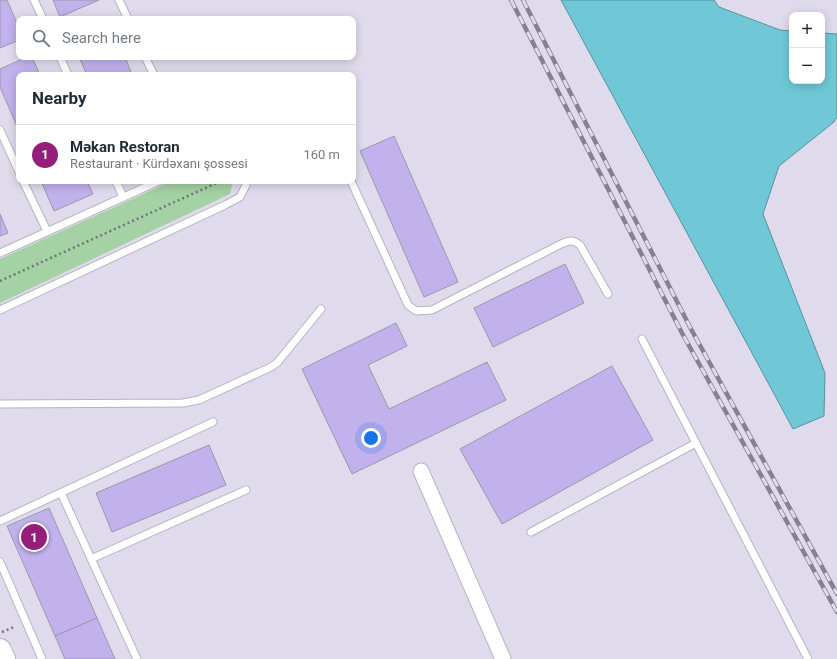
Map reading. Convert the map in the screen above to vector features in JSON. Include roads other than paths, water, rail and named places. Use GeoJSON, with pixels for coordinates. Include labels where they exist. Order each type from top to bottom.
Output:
{"type":"FeatureCollection","features":[{"type":"Feature","properties":{"kind":"main road"},"geometry":{"type":"LineString","coordinates":[[0,650],[4,659]]}},
{"type":"Feature","properties":{"kind":"street"},"geometry":{"type":"LineString","coordinates":[[421,471],[503,659]]}},
{"type":"Feature","properties":{"kind":"lane"},"geometry":{"type":"LineString","coordinates":[[34,0],[42,16]]}},
{"type":"Feature","properties":{"kind":"lane"},"geometry":{"type":"LineString","coordinates":[[119,0],[127,16]]}},
{"type":"Feature","properties":{"kind":"lane"},"geometry":{"type":"LineString","coordinates":[[61,60],[67,72]]}},
{"type":"Feature","properties":{"kind":"lane"},"geometry":{"type":"LineString","coordinates":[[146,60],[152,72]]}},
{"type":"Feature","properties":{"kind":"lane"},"geometry":{"type":"LineString","coordinates":[[0,130],[16,165]]}},
{"type":"Feature","properties":{"kind":"lane"},"geometry":{"type":"LineString","coordinates":[[24,184],[47,231]]}},
{"type":"Feature","properties":{"kind":"lane"},"geometry":{"type":"LineString","coordinates":[[117,184],[123,197]]}},
{"type":"Feature","properties":{"kind":"lane"},"geometry":{"type":"LineString","coordinates":[[0,252],[152,184]]}},
{"type":"Feature","properties":{"kind":"lane"},"geometry":{"type":"LineString","coordinates":[[0,310],[225,205],[240,197],[246,184]]}},
{"type":"Feature","properties":{"kind":"lane"},"geometry":{"type":"LineString","coordinates":[[352,184],[408,305],[416,311],[432,310],[561,244],[570,241],[576,241],[580,244],[608,294]]}},
{"type":"Feature","properties":{"kind":"lane"},"geometry":{"type":"LineString","coordinates":[[0,404],[183,403],[199,400],[277,363],[321,308]]}},
{"type":"Feature","properties":{"kind":"lane"},"geometry":{"type":"LineString","coordinates":[[642,339],[808,659]]}},
{"type":"Feature","properties":{"kind":"lane"},"geometry":{"type":"LineString","coordinates":[[0,521],[213,422]]}},
{"type":"Feature","properties":{"kind":"lane"},"geometry":{"type":"LineString","coordinates":[[531,532],[696,442]]}},
{"type":"Feature","properties":{"kind":"lane"},"geometry":{"type":"LineString","coordinates":[[91,559],[246,490]]}},
{"type":"Feature","properties":{"kind":"lane"},"geometry":{"type":"LineString","coordinates":[[61,493],[137,659]]}},
{"type":"Feature","properties":{"kind":"lane"},"geometry":{"type":"LineString","coordinates":[[0,562],[42,659]]}},
{"type":"Feature","properties":{"kind":"water"},"geometry":{"type":"Polygon","coordinates":[[[561,0],[714,0],[719,7],[780,30],[789,31],[789,84],[825,84],[825,33],[837,34],[837,117],[834,122],[779,166],[763,214],[825,373],[824,416],[793,429],[561,0]]]}},
{"type":"Feature","properties":{"kind":"railway"},"geometry":{"type":"LineString","coordinates":[[511,0],[682,333],[837,612]]}},
{"type":"Feature","properties":{"kind":"railway"},"geometry":{"type":"LineString","coordinates":[[523,0],[691,329],[837,594]]}},
{"type":"Feature","properties":{"kind":"place","name":"Məkan Restoran"},"geometry":{"type":"Point","coordinates":[34,537]}}]}
